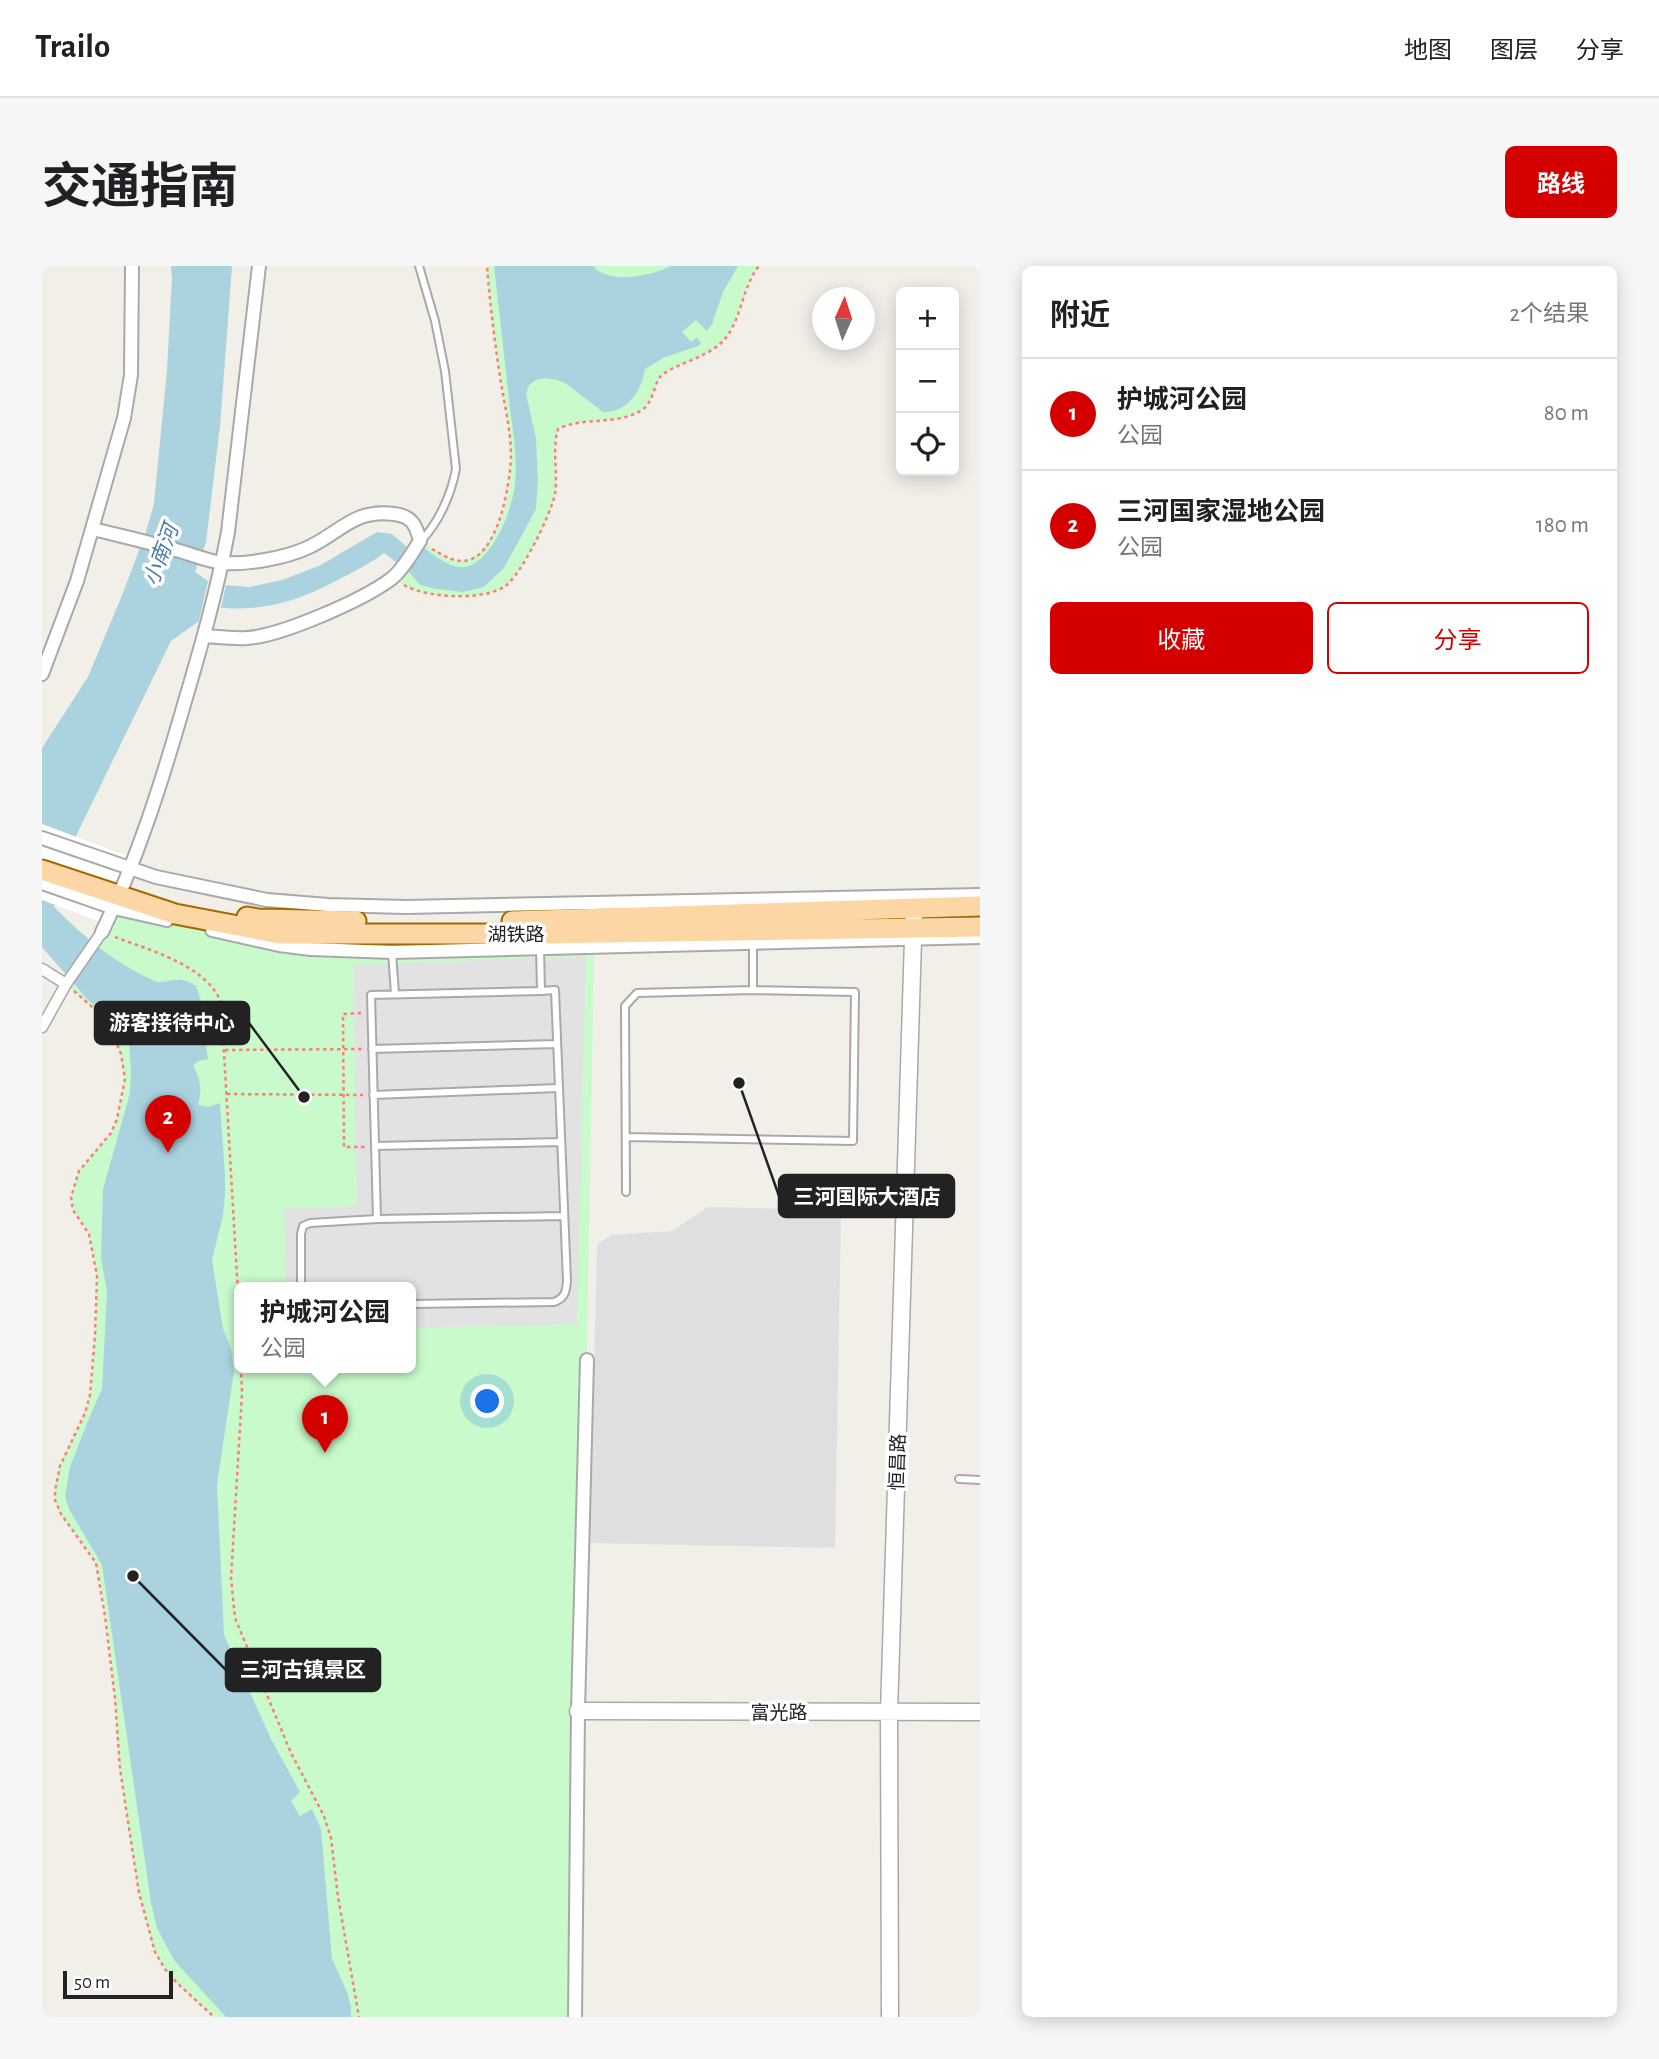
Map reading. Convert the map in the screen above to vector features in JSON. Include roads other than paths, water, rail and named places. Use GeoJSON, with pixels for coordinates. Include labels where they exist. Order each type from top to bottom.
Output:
{"type":"FeatureCollection","features":[{"type":"Feature","properties":{"kind":"main road","name":"湖铁路"},"geometry":{"type":"LineString","coordinates":[[42,860],[56,878],[258,919],[392,936],[753,936],[914,933],[980,927]]}},
{"type":"Feature","properties":{"kind":"main road","name":"湖铁路"},"geometry":{"type":"LineString","coordinates":[[540,934],[915,907],[980,906]]}},
{"type":"Feature","properties":{"kind":"street"},"geometry":{"type":"LineString","coordinates":[[42,674],[78,581],[124,418],[132,342],[132,266]]}},
{"type":"Feature","properties":{"kind":"street"},"geometry":{"type":"LineString","coordinates":[[42,1027],[66,984],[102,932],[121,890],[165,769],[204,636],[228,532],[258,266]]}},
{"type":"Feature","properties":{"kind":"street"},"geometry":{"type":"LineString","coordinates":[[93,529],[222,563],[260,560],[308,548],[351,520],[372,513],[389,513],[410,518],[416,525],[421,541],[393,578],[345,604],[276,632],[247,638],[204,636]]}},
{"type":"Feature","properties":{"kind":"street"},"geometry":{"type":"LineString","coordinates":[[42,838],[80,851],[121,890],[279,945],[311,949],[392,936],[540,934]]}},
{"type":"Feature","properties":{"kind":"street"},"geometry":{"type":"LineString","coordinates":[[121,890],[156,877],[267,900],[393,907],[980,895]]}},
{"type":"Feature","properties":{"kind":"street","name":"恒昌路"},"geometry":{"type":"LineString","coordinates":[[890,2017],[889,1713],[915,907]]}},
{"type":"Feature","properties":{"kind":"street"},"geometry":{"type":"LineString","coordinates":[[914,933],[980,937]]}},
{"type":"Feature","properties":{"kind":"street"},"geometry":{"type":"LineString","coordinates":[[42,969],[66,984]]}},
{"type":"Feature","properties":{"kind":"street"},"geometry":{"type":"LineString","coordinates":[[575,2017],[578,1711],[587,1360]]}},
{"type":"Feature","properties":{"kind":"street","name":"富光路"},"geometry":{"type":"LineString","coordinates":[[578,1711],[980,1712]]}},
{"type":"Feature","properties":{"kind":"lane"},"geometry":{"type":"LineString","coordinates":[[419,266],[435,321],[445,370],[456,469],[453,485],[437,520],[421,541]]}},
{"type":"Feature","properties":{"kind":"lane"},"geometry":{"type":"LineString","coordinates":[[540,934],[541,991]]}},
{"type":"Feature","properties":{"kind":"lane"},"geometry":{"type":"LineString","coordinates":[[392,936],[395,995]]}},
{"type":"Feature","properties":{"kind":"lane"},"geometry":{"type":"LineString","coordinates":[[753,936],[753,990]]}},
{"type":"Feature","properties":{"kind":"lane"},"geometry":{"type":"LineString","coordinates":[[377,1219],[371,995],[555,990],[567,1290],[563,1298],[554,1302],[416,1304]]}},
{"type":"Feature","properties":{"kind":"lane"},"geometry":{"type":"LineString","coordinates":[[626,1137],[853,1141],[855,992],[753,990],[637,993],[625,1006],[626,1192]]}},
{"type":"Feature","properties":{"kind":"lane"},"geometry":{"type":"LineString","coordinates":[[372,1049],[557,1044]]}},
{"type":"Feature","properties":{"kind":"lane"},"geometry":{"type":"LineString","coordinates":[[373,1095],[558,1088]]}},
{"type":"Feature","properties":{"kind":"lane"},"geometry":{"type":"LineString","coordinates":[[375,1146],[561,1142]]}},
{"type":"Feature","properties":{"kind":"lane"},"geometry":{"type":"LineString","coordinates":[[301,1282],[301,1231],[303,1226],[310,1223],[377,1219],[564,1216]]}},
{"type":"Feature","properties":{"kind":"lane"},"geometry":{"type":"LineString","coordinates":[[959,1479],[980,1480]]}},
{"type":"Feature","properties":{"kind":"water","name":"小南河"},"geometry":{"type":"Polygon","coordinates":[[[171,266],[232,266],[220,426],[206,542],[195,572],[208,581],[199,621],[171,641],[73,842],[54,907],[101,949],[141,974],[157,982],[181,980],[196,986],[202,1004],[193,1005],[197,1039],[205,1038],[208,1059],[198,1061],[193,1066],[200,1085],[198,1105],[208,1107],[220,1103],[225,1195],[212,1260],[223,1329],[231,1349],[234,1371],[217,1484],[224,1635],[272,1741],[300,1792],[291,1801],[300,1816],[312,1809],[321,1829],[332,1959],[347,1992],[351,2017],[226,2017],[174,1960],[157,1928],[151,1903],[102,1565],[69,1509],[65,1496],[70,1467],[102,1389],[107,1292],[101,1257],[103,1189],[130,1093],[131,1070],[129,1044],[122,1028],[88,1000],[42,947],[42,748],[88,677],[123,593],[154,504],[167,370],[171,266]]]}},
{"type":"Feature","properties":{"kind":"water"},"geometry":{"type":"Polygon","coordinates":[[[494,266],[593,266],[609,275],[631,277],[671,266],[738,266],[723,292],[707,331],[696,320],[682,332],[691,342],[697,337],[701,343],[663,358],[645,369],[637,392],[620,409],[603,412],[565,383],[557,380],[546,378],[529,385],[526,394],[536,438],[536,509],[504,568],[484,587],[463,592],[420,585],[408,571],[384,553],[368,564],[304,596],[273,605],[221,608],[226,585],[249,587],[282,580],[319,566],[377,532],[392,534],[415,554],[424,548],[440,560],[456,566],[471,565],[487,552],[509,511],[516,473],[494,266]]]}},
{"type":"Feature","properties":{"kind":"place","name":"三河国际大酒店"},"geometry":{"type":"Point","coordinates":[739,1083]}},
{"type":"Feature","properties":{"kind":"place","name":"游客接待中心"},"geometry":{"type":"Point","coordinates":[304,1097]}},
{"type":"Feature","properties":{"kind":"place","name":"三河国家湿地公园"},"geometry":{"type":"Point","coordinates":[168,1153]}},
{"type":"Feature","properties":{"kind":"place","name":"护城河公园"},"geometry":{"type":"Point","coordinates":[325,1453]}},
{"type":"Feature","properties":{"kind":"place","name":"三河古镇景区"},"geometry":{"type":"Point","coordinates":[133,1576]}}]}
